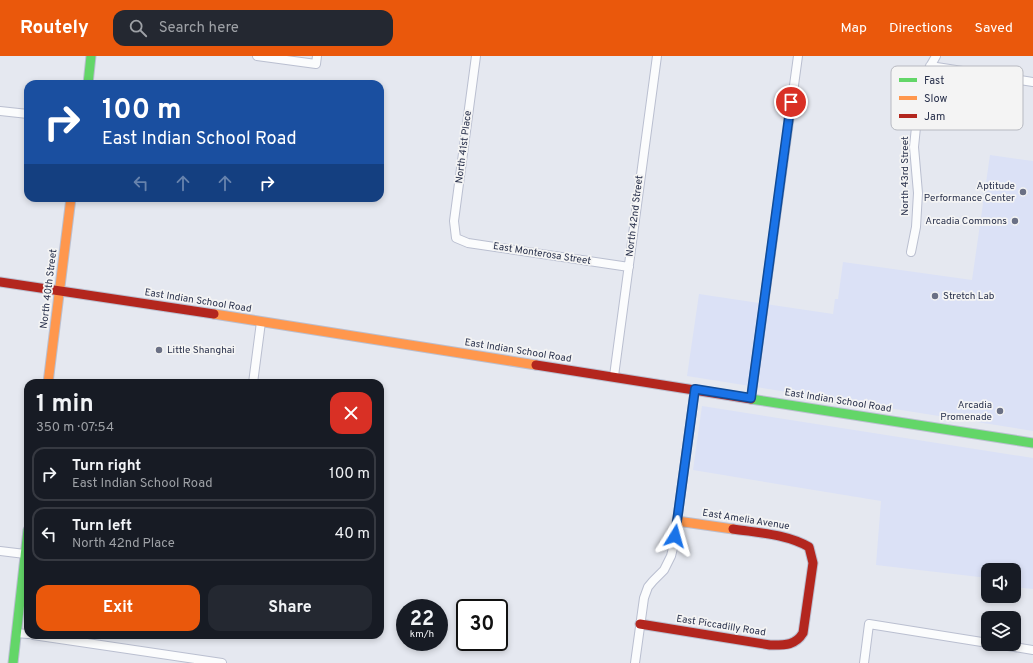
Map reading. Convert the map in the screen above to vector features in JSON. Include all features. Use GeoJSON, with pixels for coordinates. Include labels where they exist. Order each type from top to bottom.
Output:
{"type":"FeatureCollection","features":[{"type":"Feature","properties":{"kind":"main road"},"geometry":{"type":"LineString","coordinates":[[88,80],[91,56]]}},
{"type":"Feature","properties":{"kind":"main road","name":"North 40th Street"},"geometry":{"type":"LineString","coordinates":[[49,379],[71,202]]}},
{"type":"Feature","properties":{"kind":"main road","name":"East Indian School Road"},"geometry":{"type":"LineString","coordinates":[[0,282],[614,376],[1033,443]]}},
{"type":"Feature","properties":{"kind":"main road","name":"East Amelia Avenue"},"geometry":{"type":"LineString","coordinates":[[677,521],[781,536],[798,540],[809,547],[813,563],[805,625],[799,640]]}},
{"type":"Feature","properties":{"kind":"main road"},"geometry":{"type":"LineString","coordinates":[[13,663],[24,563]]}},
{"type":"Feature","properties":{"kind":"main road","name":"East Piccadilly Road"},"geometry":{"type":"LineString","coordinates":[[640,624],[770,645],[786,645],[799,640]]}},
{"type":"Feature","properties":{"kind":"street"},"geometry":{"type":"LineString","coordinates":[[257,56],[316,60]]}},
{"type":"Feature","properties":{"kind":"street","name":"North 41st Place"},"geometry":{"type":"LineString","coordinates":[[456,238],[454,222],[476,56]]}},
{"type":"Feature","properties":{"kind":"street","name":"North 42nd Street"},"geometry":{"type":"LineString","coordinates":[[614,376],[657,56]]}},
{"type":"Feature","properties":{"kind":"street"},"geometry":{"type":"LineString","coordinates":[[751,398],[798,56]]}},
{"type":"Feature","properties":{"kind":"street","name":"North 43rd Street"},"geometry":{"type":"LineString","coordinates":[[930,66],[936,56]]}},
{"type":"Feature","properties":{"kind":"street"},"geometry":{"type":"LineString","coordinates":[[1023,80],[1033,82]]}},
{"type":"Feature","properties":{"kind":"street"},"geometry":{"type":"LineString","coordinates":[[0,111],[24,114]]}},
{"type":"Feature","properties":{"kind":"street","name":"North 43rd Street"},"geometry":{"type":"LineString","coordinates":[[911,252],[916,227],[918,193],[914,147],[916,130]]}},
{"type":"Feature","properties":{"kind":"street","name":"East Monterosa Street"},"geometry":{"type":"LineString","coordinates":[[456,238],[468,243],[629,267]]}},
{"type":"Feature","properties":{"kind":"street"},"geometry":{"type":"LineString","coordinates":[[254,379],[261,322]]}},
{"type":"Feature","properties":{"kind":"street"},"geometry":{"type":"LineString","coordinates":[[635,663],[644,598],[653,580],[664,570],[671,556],[674,544],[695,389]]}},
{"type":"Feature","properties":{"kind":"street"},"geometry":{"type":"LineString","coordinates":[[0,551],[24,554]]}},
{"type":"Feature","properties":{"kind":"street"},"geometry":{"type":"LineString","coordinates":[[864,663],[869,624],[981,642]]}},
{"type":"Feature","properties":{"kind":"street"},"geometry":{"type":"LineString","coordinates":[[16,633],[24,634]]}},
{"type":"Feature","properties":{"kind":"street"},"geometry":{"type":"LineString","coordinates":[[60,639],[222,663]]}},
{"type":"Feature","properties":{"kind":"street"},"geometry":{"type":"LineString","coordinates":[[1021,648],[1033,650]]}},
{"type":"Feature","properties":{"kind":"shaded area"},"geometry":{"type":"Polygon","coordinates":[[[990,155],[1033,161],[1033,431],[687,376],[699,294],[833,314],[835,299],[838,299],[843,262],[972,280],[990,155]]]}},
{"type":"Feature","properties":{"kind":"shaded area"},"geometry":{"type":"Polygon","coordinates":[[[702,406],[1033,458],[1033,589],[1021,588],[1021,563],[981,563],[981,577],[876,565],[881,501],[693,470],[702,406]]]}},
{"type":"Feature","properties":{"kind":"traffic: fast"},"geometry":{"type":"LineString","coordinates":[[88,80],[91,56]]}},
{"type":"Feature","properties":{"kind":"traffic: fast"},"geometry":{"type":"LineString","coordinates":[[751,399],[1033,443]]}},
{"type":"Feature","properties":{"kind":"traffic: fast"},"geometry":{"type":"LineString","coordinates":[[13,663],[24,565]]}},
{"type":"Feature","properties":{"kind":"traffic: slow"},"geometry":{"type":"LineString","coordinates":[[48,379],[71,202]]}},
{"type":"Feature","properties":{"kind":"traffic: slow"},"geometry":{"type":"LineString","coordinates":[[214,314],[536,365]]}},
{"type":"Feature","properties":{"kind":"traffic: slow"},"geometry":{"type":"LineString","coordinates":[[677,521],[733,529]]}},
{"type":"Feature","properties":{"kind":"traffic: jam"},"geometry":{"type":"LineString","coordinates":[[0,282],[214,314]]}},
{"type":"Feature","properties":{"kind":"traffic: jam"},"geometry":{"type":"LineString","coordinates":[[536,365],[751,399]]}},
{"type":"Feature","properties":{"kind":"traffic: jam"},"geometry":{"type":"LineString","coordinates":[[640,624],[770,645],[793,643],[800,637],[803,633],[813,563],[809,547],[791,539],[733,529]]}},
{"type":"Feature","properties":{"kind":"place","name":"Aptitude Performance Center"},"geometry":{"type":"Point","coordinates":[1023,192]}},
{"type":"Feature","properties":{"kind":"place","name":"Arcadia Commons"},"geometry":{"type":"Point","coordinates":[1015,221]}},
{"type":"Feature","properties":{"kind":"place","name":"Stretch Lab"},"geometry":{"type":"Point","coordinates":[935,296]}},
{"type":"Feature","properties":{"kind":"place","name":"Little Shanghai"},"geometry":{"type":"Point","coordinates":[159,350]}},
{"type":"Feature","properties":{"kind":"place","name":"Arcadia Promenade"},"geometry":{"type":"Point","coordinates":[1000,411]}},
{"type":"Feature","properties":{"kind":"route"},"geometry":{"type":"LineString","coordinates":[[675,536],[695,389],[751,398],[791,102]]}}]}
